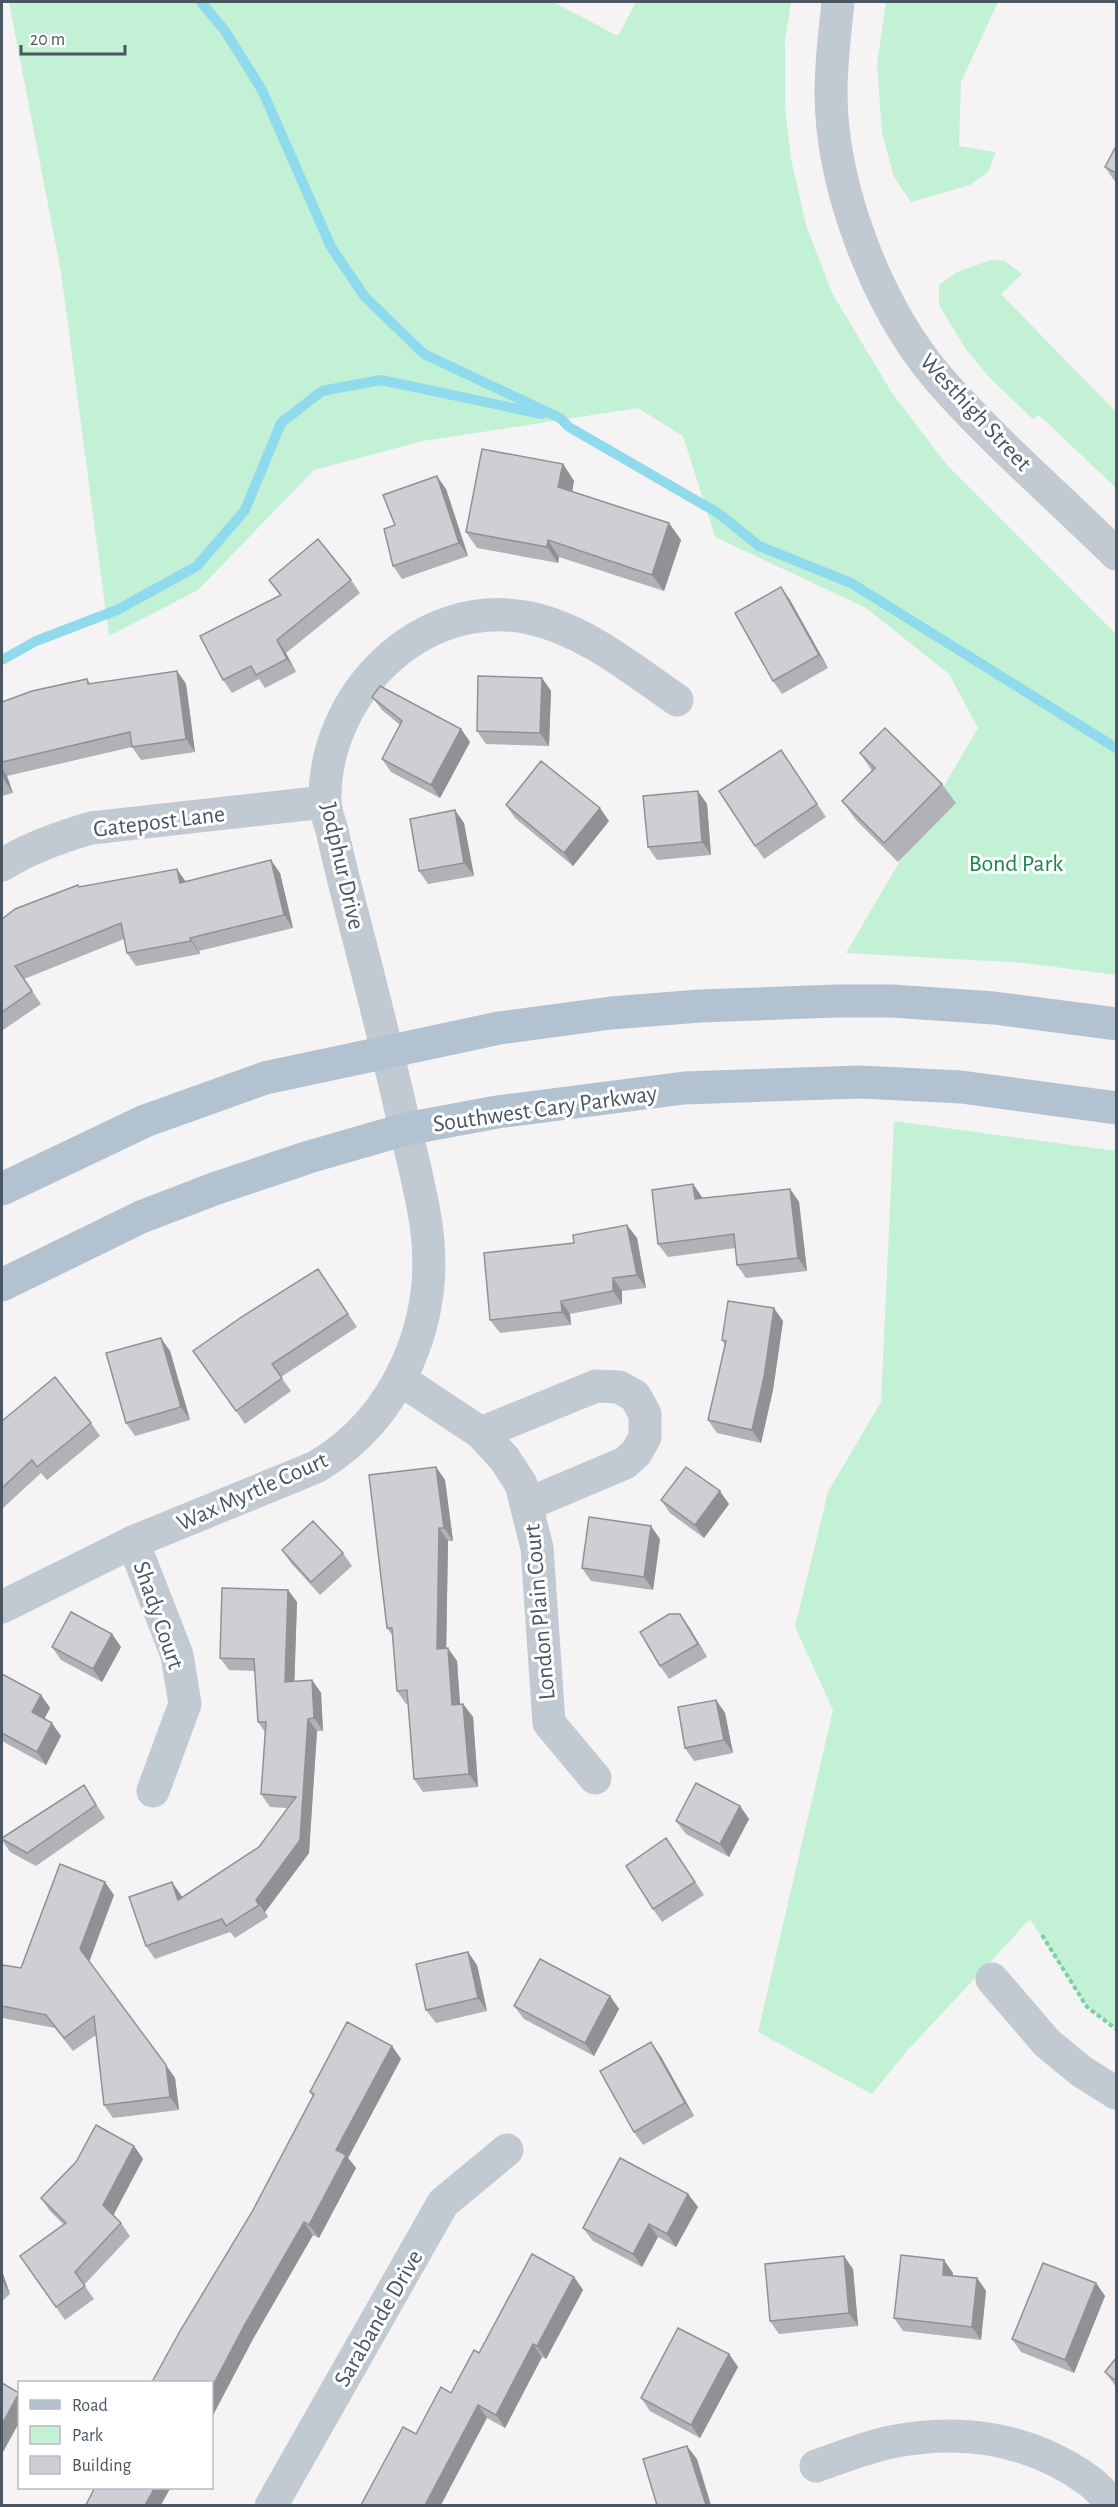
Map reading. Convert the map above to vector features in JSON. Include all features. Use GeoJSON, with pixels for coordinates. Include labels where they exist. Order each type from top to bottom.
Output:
{"type":"FeatureCollection","features":[{"type":"Feature","properties":{"kind":"main road"},"geometry":{"type":"LineString","coordinates":[[2,1189],[145,1121],[254,1082],[499,1028],[611,1013],[700,1006],[847,1001],[994,1008],[1116,1024]]}},
{"type":"Feature","properties":{"kind":"main road","name":"Southwest Cary Parkway"},"geometry":{"type":"LineString","coordinates":[[2,1285],[141,1217],[309,1157],[406,1129],[497,1112],[684,1088],[860,1082],[961,1087],[1116,1108]]}},
{"type":"Feature","properties":{"kind":"street","name":"Westhigh Street"},"geometry":{"type":"LineString","coordinates":[[838,2],[831,93],[839,162],[846,193],[872,270],[897,321],[938,377],[1018,461],[1116,554]]}},
{"type":"Feature","properties":{"kind":"street","name":"Jodphur Drive"},"geometry":{"type":"LineString","coordinates":[[388,1051],[324,802],[331,751],[344,717],[359,689],[383,662],[406,644],[440,626],[464,618],[502,615],[530,618],[569,631],[607,652],[677,700]]}},
{"type":"Feature","properties":{"kind":"street","name":"Gatepost Lane"},"geometry":{"type":"LineString","coordinates":[[2,865],[18,855],[59,837],[91,828],[324,802]]}},
{"type":"Feature","properties":{"kind":"street","name":"Wax Myrtle Court"},"geometry":{"type":"LineString","coordinates":[[2,1607],[133,1542],[316,1467],[338,1454],[383,1408],[401,1380],[415,1346],[425,1311],[429,1275],[426,1226],[388,1051]]}},
{"type":"Feature","properties":{"kind":"street","name":"London Plain Court"},"geometry":{"type":"LineString","coordinates":[[401,1380],[481,1433],[504,1458],[521,1484],[528,1504],[537,1548],[549,1723],[595,1778]]}},
{"type":"Feature","properties":{"kind":"street"},"geometry":{"type":"LineString","coordinates":[[481,1433],[596,1386],[619,1388],[635,1396],[645,1414],[645,1437],[636,1453],[625,1463],[528,1504]]}},
{"type":"Feature","properties":{"kind":"street","name":"Shady Court"},"geometry":{"type":"LineString","coordinates":[[133,1542],[177,1654],[185,1704],[153,1791]]}},
{"type":"Feature","properties":{"kind":"street"},"geometry":{"type":"LineString","coordinates":[[992,1979],[1047,2043],[1081,2071],[1116,2093]]}},
{"type":"Feature","properties":{"kind":"street","name":"Sarabande Drive"},"geometry":{"type":"LineString","coordinates":[[271,2505],[443,2203],[507,2150]]}},
{"type":"Feature","properties":{"kind":"street"},"geometry":{"type":"LineString","coordinates":[[816,2466],[889,2442],[932,2436],[975,2435],[1017,2445],[1054,2460],[1089,2481],[1114,2505]]}},
{"type":"Feature","properties":{"kind":"path"},"geometry":{"type":"LineString","coordinates":[[1042,1935],[1087,2007],[1116,2029]]}},
{"type":"Feature","properties":{"kind":"green space","name":"Bond Park"},"geometry":{"type":"Polygon","coordinates":[[[9,2],[553,2],[618,36],[636,2],[791,2],[785,41],[785,106],[791,159],[806,225],[832,293],[892,393],[947,465],[1116,634],[1116,975],[1025,963],[846,953],[978,728],[949,674],[866,608],[715,537],[683,436],[638,408],[423,441],[314,470],[198,590],[109,636],[61,272],[9,2]]]}},
{"type":"Feature","properties":{"kind":"green space"},"geometry":{"type":"Polygon","coordinates":[[[886,2],[998,2],[961,82],[959,146],[996,152],[988,172],[970,185],[911,202],[894,177],[882,133],[877,64],[886,2]]]}},
{"type":"Feature","properties":{"kind":"green space"},"geometry":{"type":"Polygon","coordinates":[[[991,260],[1005,261],[1022,274],[1001,294],[1116,412],[1116,488],[1039,415],[1033,419],[989,377],[966,349],[939,305],[939,285],[957,272],[991,260]]]}},
{"type":"Feature","properties":{"kind":"green space"},"geometry":{"type":"Polygon","coordinates":[[[894,1121],[1116,1151],[1116,2029],[1087,2007],[1030,1919],[907,2051],[872,2094],[758,2032],[833,1710],[795,1627],[828,1492],[881,1402],[894,1121]]]}},
{"type":"Feature","properties":{"kind":"building"},"geometry":{"type":"Polygon","coordinates":[[[1116,146],[1116,173],[1105,167],[1116,146]]]}},
{"type":"Feature","properties":{"kind":"building"},"geometry":{"type":"Polygon","coordinates":[[[482,449],[563,464],[558,487],[669,523],[652,575],[548,540],[547,547],[466,532],[482,449]]]}},
{"type":"Feature","properties":{"kind":"building"},"geometry":{"type":"Polygon","coordinates":[[[437,476],[459,543],[393,566],[384,529],[395,525],[383,495],[437,476]]]}},
{"type":"Feature","properties":{"kind":"building"},"geometry":{"type":"Polygon","coordinates":[[[318,539],[351,580],[277,640],[287,659],[256,675],[251,666],[223,680],[200,636],[281,595],[269,580],[318,539]]]}},
{"type":"Feature","properties":{"kind":"building"},"geometry":{"type":"Polygon","coordinates":[[[781,587],[819,655],[773,681],[735,613],[781,587]]]}},
{"type":"Feature","properties":{"kind":"building"},"geometry":{"type":"Polygon","coordinates":[[[177,671],[186,739],[132,747],[130,732],[2,762],[2,702],[32,691],[87,679],[88,684],[177,671]]]}},
{"type":"Feature","properties":{"kind":"building"},"geometry":{"type":"Polygon","coordinates":[[[478,676],[542,678],[540,733],[477,731],[478,676]]]}},
{"type":"Feature","properties":{"kind":"building"},"geometry":{"type":"Polygon","coordinates":[[[380,686],[461,729],[431,785],[382,759],[402,721],[372,697],[380,686]]]}},
{"type":"Feature","properties":{"kind":"building"},"geometry":{"type":"Polygon","coordinates":[[[885,728],[942,784],[884,843],[842,801],[875,768],[860,753],[885,728]]]}},
{"type":"Feature","properties":{"kind":"building"},"geometry":{"type":"Polygon","coordinates":[[[781,750],[817,804],[755,846],[719,791],[781,750]]]}},
{"type":"Feature","properties":{"kind":"building"},"geometry":{"type":"Polygon","coordinates":[[[541,761],[600,808],[564,853],[506,805],[541,761]]]}},
{"type":"Feature","properties":{"kind":"building"},"geometry":{"type":"Polygon","coordinates":[[[698,791],[702,842],[648,847],[643,796],[698,791]]]}},
{"type":"Feature","properties":{"kind":"building"},"geometry":{"type":"Polygon","coordinates":[[[455,810],[464,863],[419,871],[410,819],[455,810]]]}},
{"type":"Feature","properties":{"kind":"building"},"geometry":{"type":"Polygon","coordinates":[[[271,860],[284,915],[190,938],[191,941],[127,953],[121,923],[15,966],[32,991],[2,1012],[2,919],[15,909],[78,885],[79,887],[177,869],[180,883],[271,860]]]}},
{"type":"Feature","properties":{"kind":"building"},"geometry":{"type":"Polygon","coordinates":[[[693,1184],[695,1199],[790,1189],[798,1258],[737,1265],[734,1234],[658,1244],[652,1190],[693,1184]]]}},
{"type":"Feature","properties":{"kind":"building"},"geometry":{"type":"Polygon","coordinates":[[[627,1225],[637,1275],[613,1278],[613,1291],[561,1301],[562,1312],[490,1320],[484,1253],[574,1243],[573,1235],[627,1225]]]}},
{"type":"Feature","properties":{"kind":"building"},"geometry":{"type":"Polygon","coordinates":[[[318,1269],[348,1314],[272,1364],[282,1378],[236,1411],[193,1351],[240,1318],[318,1269]]]}},
{"type":"Feature","properties":{"kind":"building"},"geometry":{"type":"Polygon","coordinates":[[[728,1301],[774,1308],[764,1377],[752,1430],[708,1420],[726,1341],[722,1340],[728,1301]]]}},
{"type":"Feature","properties":{"kind":"building"},"geometry":{"type":"Polygon","coordinates":[[[161,1338],[181,1407],[126,1423],[106,1353],[161,1338]]]}},
{"type":"Feature","properties":{"kind":"building"},"geometry":{"type":"Polygon","coordinates":[[[55,1377],[91,1423],[37,1467],[32,1460],[2,1488],[2,1421],[55,1377]]]}},
{"type":"Feature","properties":{"kind":"building"},"geometry":{"type":"Polygon","coordinates":[[[436,1467],[444,1528],[439,1528],[437,1649],[448,1648],[452,1705],[463,1704],[469,1774],[414,1779],[407,1690],[397,1691],[392,1628],[387,1628],[369,1475],[436,1467]]]}},
{"type":"Feature","properties":{"kind":"building"},"geometry":{"type":"Polygon","coordinates":[[[686,1467],[720,1491],[695,1525],[661,1500],[686,1467]]]}},
{"type":"Feature","properties":{"kind":"building"},"geometry":{"type":"Polygon","coordinates":[[[589,1517],[651,1526],[644,1577],[582,1568],[589,1517]]]}},
{"type":"Feature","properties":{"kind":"building"},"geometry":{"type":"Polygon","coordinates":[[[313,1521],[343,1553],[311,1582],[282,1550],[313,1521]]]}},
{"type":"Feature","properties":{"kind":"building"},"geometry":{"type":"Polygon","coordinates":[[[222,1588],[288,1590],[285,1682],[312,1680],[314,1718],[308,1719],[300,1840],[256,1900],[259,1905],[226,1926],[222,1919],[146,1946],[129,1897],[172,1882],[178,1900],[259,1847],[296,1797],[261,1794],[266,1722],[258,1722],[254,1659],[220,1658],[222,1588]]]}},
{"type":"Feature","properties":{"kind":"building"},"geometry":{"type":"Polygon","coordinates":[[[71,1612],[112,1634],[93,1669],[52,1647],[71,1612]]]}},
{"type":"Feature","properties":{"kind":"building"},"geometry":{"type":"Polygon","coordinates":[[[669,1614],[680,1614],[698,1644],[660,1666],[640,1632],[669,1614]]]}},
{"type":"Feature","properties":{"kind":"building"},"geometry":{"type":"Polygon","coordinates":[[[2,1674],[41,1695],[32,1712],[52,1723],[37,1752],[2,1733],[2,1674]]]}},
{"type":"Feature","properties":{"kind":"building"},"geometry":{"type":"Polygon","coordinates":[[[716,1700],[724,1740],[685,1748],[678,1707],[716,1700]]]}},
{"type":"Feature","properties":{"kind":"building"},"geometry":{"type":"Polygon","coordinates":[[[696,1783],[740,1806],[720,1844],[676,1821],[696,1783]]]}},
{"type":"Feature","properties":{"kind":"building"},"geometry":{"type":"Polygon","coordinates":[[[84,1785],[96,1805],[27,1853],[2,1839],[2,1838],[84,1785]]]}},
{"type":"Feature","properties":{"kind":"building"},"geometry":{"type":"Polygon","coordinates":[[[666,1838],[695,1882],[653,1909],[626,1866],[666,1838]]]}},
{"type":"Feature","properties":{"kind":"building"},"geometry":{"type":"Polygon","coordinates":[[[60,1864],[105,1882],[80,1949],[166,2065],[170,2097],[104,2105],[94,2016],[64,2038],[46,2015],[2,2006],[2,1965],[21,1968],[60,1864]]]}},
{"type":"Feature","properties":{"kind":"building"},"geometry":{"type":"Polygon","coordinates":[[[468,1952],[478,1998],[426,2010],[416,1964],[468,1952]]]}},
{"type":"Feature","properties":{"kind":"building"},"geometry":{"type":"Polygon","coordinates":[[[540,1959],[610,1996],[585,2043],[514,2006],[540,1959]]]}},
{"type":"Feature","properties":{"kind":"building"},"geometry":{"type":"Polygon","coordinates":[[[347,2022],[392,2046],[336,2150],[346,2155],[309,2225],[304,2222],[213,2385],[213,2381],[153,2381],[252,2212],[314,2094],[310,2092],[347,2022]]]}},
{"type":"Feature","properties":{"kind":"building"},"geometry":{"type":"Polygon","coordinates":[[[651,2042],[685,2103],[634,2132],[600,2071],[651,2042]]]}},
{"type":"Feature","properties":{"kind":"building"},"geometry":{"type":"Polygon","coordinates":[[[96,2125],[134,2146],[103,2205],[121,2223],[75,2272],[85,2286],[56,2307],[20,2256],[66,2223],[41,2198],[76,2162],[96,2125]]]}},
{"type":"Feature","properties":{"kind":"building"},"geometry":{"type":"Polygon","coordinates":[[[620,2158],[688,2194],[667,2234],[649,2224],[633,2254],[583,2228],[620,2158]]]}},
{"type":"Feature","properties":{"kind":"building"},"geometry":{"type":"Polygon","coordinates":[[[532,2254],[574,2277],[537,2346],[533,2344],[496,2415],[478,2405],[425,2505],[361,2505],[403,2427],[416,2434],[441,2387],[451,2393],[474,2350],[479,2353],[532,2254]]]}},
{"type":"Feature","properties":{"kind":"building"},"geometry":{"type":"Polygon","coordinates":[[[901,2255],[944,2260],[943,2275],[977,2278],[972,2327],[894,2318],[901,2255]]]}},
{"type":"Feature","properties":{"kind":"building"},"geometry":{"type":"Polygon","coordinates":[[[844,2256],[849,2313],[770,2321],[765,2264],[844,2256]]]}},
{"type":"Feature","properties":{"kind":"building"},"geometry":{"type":"Polygon","coordinates":[[[1043,2263],[1096,2283],[1065,2360],[1012,2339],[1043,2263]]]}},
{"type":"Feature","properties":{"kind":"building"},"geometry":{"type":"Polygon","coordinates":[[[678,2328],[729,2354],[691,2425],[641,2398],[678,2328]]]}},
{"type":"Feature","properties":{"kind":"building"},"geometry":{"type":"Polygon","coordinates":[[[1116,2358],[1116,2381],[1105,2372],[1116,2358]]]}},
{"type":"Feature","properties":{"kind":"building"},"geometry":{"type":"Polygon","coordinates":[[[2,2383],[18,2392],[18,2395],[2,2424],[2,2383]]]}},
{"type":"Feature","properties":{"kind":"building"},"geometry":{"type":"Polygon","coordinates":[[[687,2446],[706,2505],[657,2505],[643,2459],[687,2446]]]}},
{"type":"Feature","properties":{"kind":"building"},"geometry":{"type":"Polygon","coordinates":[[[94,2489],[154,2489],[145,2505],[86,2505],[94,2489]]]}},
{"type":"Feature","properties":{"kind":"waterway"},"geometry":{"type":"LineString","coordinates":[[201,2],[225,31],[262,90],[331,247],[365,297],[424,354],[560,418],[569,427],[718,513],[759,546],[851,583],[1116,748]]}},
{"type":"Feature","properties":{"kind":"waterway"},"geometry":{"type":"LineString","coordinates":[[2,660],[36,641],[117,610],[197,566],[245,510],[281,423],[322,391],[381,380],[542,414]]}}]}
